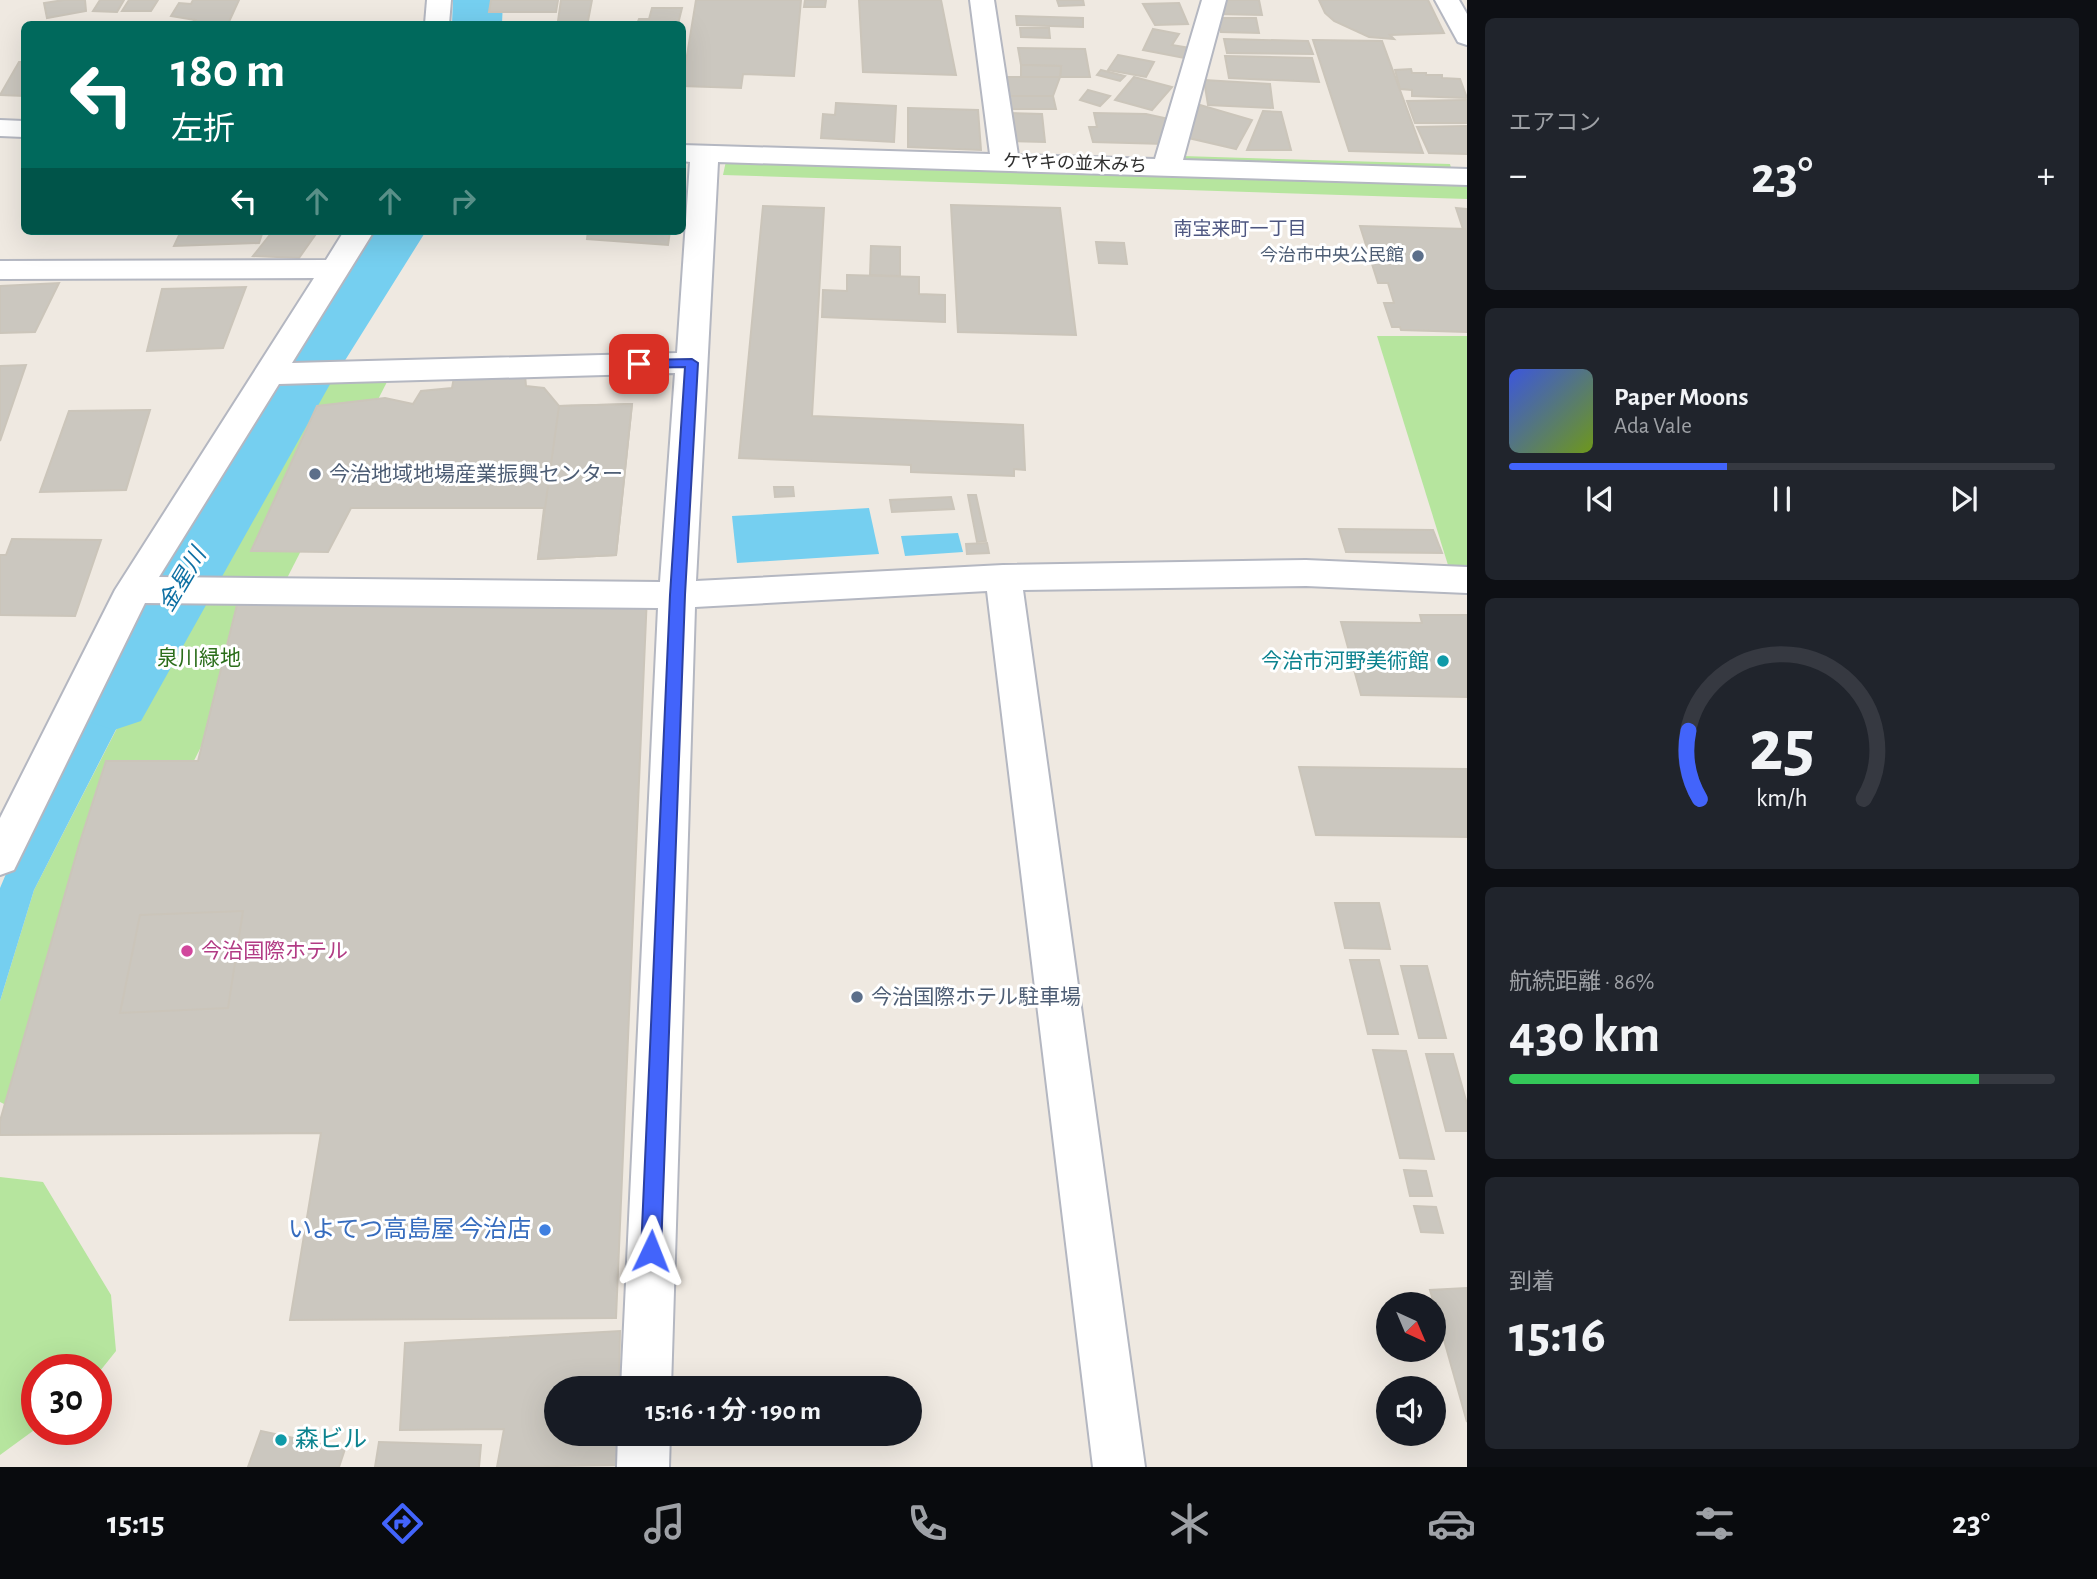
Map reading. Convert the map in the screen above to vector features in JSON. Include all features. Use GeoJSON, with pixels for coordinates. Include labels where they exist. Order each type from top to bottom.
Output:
{"type":"FeatureCollection","features":[{"type":"Feature","properties":{"kind":"street"},"geometry":{"type":"LineString","coordinates":[[438,21],[439,0]]}},
{"type":"Feature","properties":{"kind":"street"},"geometry":{"type":"LineString","coordinates":[[982,0],[1005,162]]}},
{"type":"Feature","properties":{"kind":"street"},"geometry":{"type":"LineString","coordinates":[[1167,167],[1214,0]]}},
{"type":"Feature","properties":{"kind":"street"},"geometry":{"type":"LineString","coordinates":[[1447,0],[1467,37]]}},
{"type":"Feature","properties":{"kind":"street"},"geometry":{"type":"LineString","coordinates":[[0,128],[21,129]]}},
{"type":"Feature","properties":{"kind":"street"},"geometry":{"type":"LineString","coordinates":[[646,1376],[677,595],[692,363],[694,153]]}},
{"type":"Feature","properties":{"kind":"street","name":"ケヤキの並木みち"},"geometry":{"type":"LineString","coordinates":[[694,153],[1467,177]]}},
{"type":"Feature","properties":{"kind":"street"},"geometry":{"type":"LineString","coordinates":[[0,858],[132,590],[356,235]]}},
{"type":"Feature","properties":{"kind":"street"},"geometry":{"type":"LineString","coordinates":[[0,270],[335,269]]}},
{"type":"Feature","properties":{"kind":"street"},"geometry":{"type":"LineString","coordinates":[[269,374],[692,363]]}},
{"type":"Feature","properties":{"kind":"street"},"geometry":{"type":"LineString","coordinates":[[132,590],[677,595],[1003,578],[1306,573],[1467,580]]}},
{"type":"Feature","properties":{"kind":"street"},"geometry":{"type":"LineString","coordinates":[[1003,578],[1119,1467]]}},
{"type":"Feature","properties":{"kind":"street"},"geometry":{"type":"LineString","coordinates":[[643,1467],[644,1446]]}},
{"type":"Feature","properties":{"kind":"green space"},"geometry":{"type":"Polygon","coordinates":[[[1182,156],[1450,164],[1452,172],[1175,164],[1182,156]]]}},
{"type":"Feature","properties":{"kind":"green space"},"geometry":{"type":"Polygon","coordinates":[[[726,161],[1467,185],[1467,199],[723,175],[726,161]]]}},
{"type":"Feature","properties":{"kind":"green space"},"geometry":{"type":"Polygon","coordinates":[[[1377,336],[1467,336],[1467,579],[1452,578],[1377,336]]]}},
{"type":"Feature","properties":{"kind":"green space","name":"泉川緑地"},"geometry":{"type":"Polygon","coordinates":[[[390,376],[16,1110],[0,1102],[0,1001],[34,890],[193,580],[315,379],[390,376]]]}},
{"type":"Feature","properties":{"kind":"green space"},"geometry":{"type":"Polygon","coordinates":[[[0,1177],[43,1182],[111,1295],[116,1351],[112,1356],[21,1354],[21,1440],[0,1455],[0,1177]]]}},
{"type":"Feature","properties":{"kind":"water"},"geometry":{"type":"Polygon","coordinates":[[[315,379],[199,570],[168,570],[284,383],[315,379]]]}},
{"type":"Feature","properties":{"kind":"water"},"geometry":{"type":"Polygon","coordinates":[[[869,508],[879,554],[737,563],[732,516],[869,508]]]}},
{"type":"Feature","properties":{"kind":"water"},"geometry":{"type":"Polygon","coordinates":[[[958,533],[963,552],[905,556],[901,536],[958,533]]]}},
{"type":"Feature","properties":{"kind":"water"},"geometry":{"type":"Polygon","coordinates":[[[178,608],[34,890],[0,1001],[0,888],[28,822],[145,609],[178,608]]]}},
{"type":"Feature","properties":{"kind":"building"},"geometry":{"type":"Polygon","coordinates":[[[85,0],[86,11],[47,18],[44,3],[85,0]]]}},
{"type":"Feature","properties":{"kind":"building"},"geometry":{"type":"Polygon","coordinates":[[[100,0],[124,0],[117,12],[93,11],[100,0]]]}},
{"type":"Feature","properties":{"kind":"building"},"geometry":{"type":"Polygon","coordinates":[[[129,0],[158,0],[151,11],[122,11],[129,0]]]}},
{"type":"Feature","properties":{"kind":"building"},"geometry":{"type":"Polygon","coordinates":[[[193,0],[239,0],[229,21],[194,21],[171,16],[179,3],[191,4],[193,0]]]}},
{"type":"Feature","properties":{"kind":"building"},"geometry":{"type":"Polygon","coordinates":[[[491,0],[558,0],[556,12],[489,12],[491,0]]]}},
{"type":"Feature","properties":{"kind":"building"},"geometry":{"type":"Polygon","coordinates":[[[561,0],[592,0],[588,21],[558,21],[561,0]]]}},
{"type":"Feature","properties":{"kind":"building"},"geometry":{"type":"Polygon","coordinates":[[[696,0],[801,0],[794,76],[743,74],[741,88],[686,86],[686,61],[696,0]]]}},
{"type":"Feature","properties":{"kind":"building"},"geometry":{"type":"Polygon","coordinates":[[[805,0],[826,0],[825,7],[804,7],[805,0]]]}},
{"type":"Feature","properties":{"kind":"building"},"geometry":{"type":"Polygon","coordinates":[[[859,0],[941,0],[956,75],[863,72],[859,0]]]}},
{"type":"Feature","properties":{"kind":"building"},"geometry":{"type":"Polygon","coordinates":[[[1057,0],[1083,0],[1084,5],[1059,6],[1057,0]]]}},
{"type":"Feature","properties":{"kind":"building"},"geometry":{"type":"Polygon","coordinates":[[[1220,0],[1259,0],[1262,15],[1218,14],[1220,0]]]}},
{"type":"Feature","properties":{"kind":"building"},"geometry":{"type":"Polygon","coordinates":[[[1319,0],[1428,0],[1444,33],[1390,35],[1394,39],[1369,37],[1334,21],[1325,13],[1319,0]]]}},
{"type":"Feature","properties":{"kind":"building"},"geometry":{"type":"Polygon","coordinates":[[[1179,3],[1188,24],[1155,25],[1143,4],[1179,3]]]}},
{"type":"Feature","properties":{"kind":"building"},"geometry":{"type":"Polygon","coordinates":[[[652,8],[682,8],[679,21],[638,21],[649,19],[652,8]]]}},
{"type":"Feature","properties":{"kind":"building"},"geometry":{"type":"Polygon","coordinates":[[[1016,16],[1083,18],[1083,27],[1017,25],[1016,16]]]}},
{"type":"Feature","properties":{"kind":"building"},"geometry":{"type":"Polygon","coordinates":[[[1218,18],[1256,18],[1259,33],[1221,32],[1218,18]]]}},
{"type":"Feature","properties":{"kind":"building"},"geometry":{"type":"Polygon","coordinates":[[[1020,28],[1049,28],[1050,38],[1021,37],[1020,28]]]}},
{"type":"Feature","properties":{"kind":"building"},"geometry":{"type":"Polygon","coordinates":[[[1153,29],[1179,34],[1172,45],[1190,48],[1184,58],[1143,50],[1153,29]]]}},
{"type":"Feature","properties":{"kind":"building"},"geometry":{"type":"Polygon","coordinates":[[[1224,39],[1308,41],[1313,54],[1227,53],[1224,39]]]}},
{"type":"Feature","properties":{"kind":"building"},"geometry":{"type":"Polygon","coordinates":[[[1313,40],[1382,41],[1423,153],[1349,151],[1313,40]]]}},
{"type":"Feature","properties":{"kind":"building"},"geometry":{"type":"Polygon","coordinates":[[[1018,48],[1085,49],[1090,77],[1060,77],[1061,66],[1021,65],[1018,48]]]}},
{"type":"Feature","properties":{"kind":"building"},"geometry":{"type":"Polygon","coordinates":[[[1118,55],[1154,62],[1146,77],[1108,70],[1118,55]]]}},
{"type":"Feature","properties":{"kind":"building"},"geometry":{"type":"Polygon","coordinates":[[[1225,56],[1312,58],[1319,82],[1229,78],[1225,56]]]}},
{"type":"Feature","properties":{"kind":"building"},"geometry":{"type":"Polygon","coordinates":[[[19,62],[21,62],[21,96],[0,95],[19,62]]]}},
{"type":"Feature","properties":{"kind":"building"},"geometry":{"type":"Polygon","coordinates":[[[1021,65],[1061,66],[1060,77],[1021,77],[1021,65]]]}},
{"type":"Feature","properties":{"kind":"building"},"geometry":{"type":"Polygon","coordinates":[[[1411,69],[1412,73],[1460,79],[1467,98],[1412,96],[1412,90],[1400,89],[1395,70],[1411,69]]]}},
{"type":"Feature","properties":{"kind":"building"},"geometry":{"type":"Polygon","coordinates":[[[1101,70],[1125,76],[1120,81],[1097,75],[1101,70]]]}},
{"type":"Feature","properties":{"kind":"building"},"geometry":{"type":"Polygon","coordinates":[[[1007,77],[1060,77],[1053,96],[1009,96],[1007,77]]]}},
{"type":"Feature","properties":{"kind":"building"},"geometry":{"type":"Polygon","coordinates":[[[1134,77],[1172,87],[1152,110],[1115,100],[1134,77]]]}},
{"type":"Feature","properties":{"kind":"building"},"geometry":{"type":"Polygon","coordinates":[[[1204,80],[1270,84],[1273,108],[1208,105],[1204,80]]]}},
{"type":"Feature","properties":{"kind":"building"},"geometry":{"type":"Polygon","coordinates":[[[1088,90],[1110,96],[1100,106],[1080,100],[1088,90]]]}},
{"type":"Feature","properties":{"kind":"building"},"geometry":{"type":"Polygon","coordinates":[[[1009,96],[1053,96],[1056,109],[1011,109],[1009,96]]]}},
{"type":"Feature","properties":{"kind":"building"},"geometry":{"type":"Polygon","coordinates":[[[1467,100],[1467,123],[1415,123],[1407,101],[1467,100]]]}},
{"type":"Feature","properties":{"kind":"building"},"geometry":{"type":"Polygon","coordinates":[[[836,103],[896,106],[894,142],[821,138],[823,114],[835,115],[836,103]]]}},
{"type":"Feature","properties":{"kind":"building"},"geometry":{"type":"Polygon","coordinates":[[[1200,105],[1252,120],[1236,149],[1184,137],[1200,105]]]}},
{"type":"Feature","properties":{"kind":"building"},"geometry":{"type":"Polygon","coordinates":[[[908,108],[978,110],[981,150],[908,147],[908,108]]]}},
{"type":"Feature","properties":{"kind":"building"},"geometry":{"type":"Polygon","coordinates":[[[1263,111],[1281,112],[1291,150],[1247,150],[1263,111]]]}},
{"type":"Feature","properties":{"kind":"building"},"geometry":{"type":"Polygon","coordinates":[[[1008,113],[1042,114],[1045,142],[1011,141],[1008,113]]]}},
{"type":"Feature","properties":{"kind":"building"},"geometry":{"type":"Polygon","coordinates":[[[1094,113],[1146,114],[1169,119],[1165,144],[1093,142],[1089,127],[1097,127],[1094,113]]]}},
{"type":"Feature","properties":{"kind":"building"},"geometry":{"type":"Polygon","coordinates":[[[1467,126],[1467,154],[1429,153],[1417,127],[1467,126]]]}},
{"type":"Feature","properties":{"kind":"building"},"geometry":{"type":"Polygon","coordinates":[[[951,205],[1060,208],[1076,335],[958,332],[951,205]]]}},
{"type":"Feature","properties":{"kind":"building"},"geometry":{"type":"Polygon","coordinates":[[[763,206],[824,208],[812,416],[1023,425],[1025,470],[1014,469],[1014,476],[911,472],[911,465],[739,458],[763,206]]]}},
{"type":"Feature","properties":{"kind":"building"},"geometry":{"type":"Polygon","coordinates":[[[1456,208],[1467,209],[1467,229],[1463,229],[1456,208]]]}},
{"type":"Feature","properties":{"kind":"building","name":"今治市中央公民館"},"geometry":{"type":"Polygon","coordinates":[[[1360,226],[1467,229],[1467,332],[1401,330],[1400,327],[1392,327],[1384,303],[1394,303],[1388,283],[1378,283],[1360,226]]]}},
{"type":"Feature","properties":{"kind":"building"},"geometry":{"type":"Polygon","coordinates":[[[179,235],[262,235],[259,243],[174,246],[179,235]]]}},
{"type":"Feature","properties":{"kind":"building"},"geometry":{"type":"Polygon","coordinates":[[[270,235],[315,235],[299,258],[253,256],[270,235]]]}},
{"type":"Feature","properties":{"kind":"building"},"geometry":{"type":"Polygon","coordinates":[[[588,235],[669,235],[668,245],[587,239],[588,235]]]}},
{"type":"Feature","properties":{"kind":"building"},"geometry":{"type":"Polygon","coordinates":[[[1096,242],[1124,243],[1127,264],[1099,263],[1096,242]]]}},
{"type":"Feature","properties":{"kind":"building"},"geometry":{"type":"Polygon","coordinates":[[[871,246],[900,247],[900,276],[870,275],[871,246]]]}},
{"type":"Feature","properties":{"kind":"building"},"geometry":{"type":"Polygon","coordinates":[[[847,275],[919,277],[919,294],[945,295],[945,322],[822,317],[823,290],[847,291],[847,275]]]}},
{"type":"Feature","properties":{"kind":"building"},"geometry":{"type":"Polygon","coordinates":[[[59,283],[35,332],[0,333],[0,286],[59,283]]]}},
{"type":"Feature","properties":{"kind":"building"},"geometry":{"type":"Polygon","coordinates":[[[246,287],[223,348],[147,351],[162,289],[246,287]]]}},
{"type":"Feature","properties":{"kind":"building"},"geometry":{"type":"Polygon","coordinates":[[[26,365],[0,441],[0,366],[26,365]]]}},
{"type":"Feature","properties":{"kind":"building"},"geometry":{"type":"Polygon","coordinates":[[[455,372],[525,375],[526,386],[544,388],[559,406],[632,404],[616,555],[538,559],[544,508],[351,508],[328,552],[251,551],[317,406],[385,398],[413,404],[421,391],[452,388],[455,372]]]}},
{"type":"Feature","properties":{"kind":"building"},"geometry":{"type":"Polygon","coordinates":[[[632,404],[616,555],[538,559],[559,406],[632,404]]]}},
{"type":"Feature","properties":{"kind":"building"},"geometry":{"type":"Polygon","coordinates":[[[150,410],[126,490],[40,492],[69,411],[150,410]]]}},
{"type":"Feature","properties":{"kind":"building"},"geometry":{"type":"Polygon","coordinates":[[[774,487],[793,487],[794,496],[775,497],[774,487]]]}},
{"type":"Feature","properties":{"kind":"building"},"geometry":{"type":"Polygon","coordinates":[[[968,495],[976,495],[986,541],[977,542],[968,495]]]}},
{"type":"Feature","properties":{"kind":"building"},"geometry":{"type":"Polygon","coordinates":[[[951,497],[954,509],[892,512],[890,500],[951,497]]]}},
{"type":"Feature","properties":{"kind":"building"},"geometry":{"type":"Polygon","coordinates":[[[1339,529],[1433,530],[1442,553],[1346,552],[1339,529]]]}},
{"type":"Feature","properties":{"kind":"building"},"geometry":{"type":"Polygon","coordinates":[[[12,539],[101,540],[75,616],[0,615],[0,555],[6,555],[12,539]]]}},
{"type":"Feature","properties":{"kind":"building"},"geometry":{"type":"Polygon","coordinates":[[[987,543],[989,553],[967,554],[966,544],[987,543]]]}},
{"type":"Feature","properties":{"kind":"building","name":"今治国際ホテル"},"geometry":{"type":"Polygon","coordinates":[[[647,595],[616,1318],[290,1320],[321,1133],[0,1135],[0,1121],[79,845],[106,761],[198,761],[239,597],[647,595]]]}},
{"type":"Feature","properties":{"kind":"building"},"geometry":{"type":"Polygon","coordinates":[[[1420,615],[1467,615],[1467,697],[1361,695],[1341,622],[1422,623],[1420,615]]]}},
{"type":"Feature","properties":{"kind":"building"},"geometry":{"type":"Polygon","coordinates":[[[1299,767],[1467,769],[1467,837],[1316,835],[1299,767]]]}},
{"type":"Feature","properties":{"kind":"building"},"geometry":{"type":"Polygon","coordinates":[[[1335,903],[1379,903],[1390,949],[1345,948],[1335,903]]]}},
{"type":"Feature","properties":{"kind":"building"},"geometry":{"type":"Polygon","coordinates":[[[243,911],[228,1008],[120,1013],[140,915],[243,911]]]}},
{"type":"Feature","properties":{"kind":"building"},"geometry":{"type":"Polygon","coordinates":[[[1350,960],[1379,960],[1398,1034],[1368,1034],[1350,960]]]}},
{"type":"Feature","properties":{"kind":"building"},"geometry":{"type":"Polygon","coordinates":[[[1401,966],[1427,966],[1446,1038],[1419,1038],[1401,966]]]}},
{"type":"Feature","properties":{"kind":"building"},"geometry":{"type":"Polygon","coordinates":[[[1373,1050],[1406,1051],[1434,1159],[1400,1158],[1373,1050]]]}},
{"type":"Feature","properties":{"kind":"building"},"geometry":{"type":"Polygon","coordinates":[[[1426,1054],[1453,1054],[1467,1104],[1467,1131],[1446,1131],[1426,1054]]]}},
{"type":"Feature","properties":{"kind":"building"},"geometry":{"type":"Polygon","coordinates":[[[1404,1170],[1426,1171],[1432,1196],[1410,1196],[1404,1170]]]}},
{"type":"Feature","properties":{"kind":"building"},"geometry":{"type":"Polygon","coordinates":[[[1414,1206],[1436,1207],[1443,1233],[1421,1232],[1414,1206]]]}},
{"type":"Feature","properties":{"kind":"building"},"geometry":{"type":"Polygon","coordinates":[[[1467,1288],[1467,1422],[1446,1347],[1446,1292],[1430,1290],[1467,1288]]]}},
{"type":"Feature","properties":{"kind":"building"},"geometry":{"type":"Polygon","coordinates":[[[620,1331],[619,1376],[544,1376],[544,1446],[618,1446],[617,1465],[497,1467],[504,1429],[400,1430],[405,1343],[620,1331]]]}},
{"type":"Feature","properties":{"kind":"building","name":"森ビル"},"geometry":{"type":"Polygon","coordinates":[[[261,1431],[345,1449],[339,1467],[248,1467],[261,1431]]]}},
{"type":"Feature","properties":{"kind":"building"},"geometry":{"type":"Polygon","coordinates":[[[379,1442],[481,1445],[479,1467],[375,1467],[379,1442]]]}},
{"type":"Feature","properties":{"kind":"waterway","name":"金星川"},"geometry":{"type":"LineString","coordinates":[[477,21],[478,0]]}},
{"type":"Feature","properties":{"kind":"waterway","name":"金星川"},"geometry":{"type":"LineString","coordinates":[[114,701],[297,386],[394,235]]}},
{"type":"Feature","properties":{"kind":"place","name":"今治市中央公民館"},"geometry":{"type":"Point","coordinates":[1418,256]}},
{"type":"Feature","properties":{"kind":"place","name":"今治地域地場産業振興センター"},"geometry":{"type":"Point","coordinates":[315,474]}},
{"type":"Feature","properties":{"kind":"place","name":"今治市河野美術館"},"geometry":{"type":"Point","coordinates":[1443,661]}},
{"type":"Feature","properties":{"kind":"place","name":"今治国際ホテル"},"geometry":{"type":"Point","coordinates":[187,951]}},
{"type":"Feature","properties":{"kind":"place","name":"今治国際ホテル駐車場"},"geometry":{"type":"Point","coordinates":[857,997]}},
{"type":"Feature","properties":{"kind":"place","name":"いよてつ高島屋 今治店"},"geometry":{"type":"Point","coordinates":[545,1230]}},
{"type":"Feature","properties":{"kind":"place","name":"森ビル"},"geometry":{"type":"Point","coordinates":[281,1440]}},
{"type":"Feature","properties":{"kind":"district","name":"南宝来町一丁目"},"geometry":{"type":"Point","coordinates":[1240,229]}},
{"type":"Feature","properties":{"kind":"route"},"geometry":{"type":"LineString","coordinates":[[639,364],[692,363],[677,595],[651,1251]]}}]}
